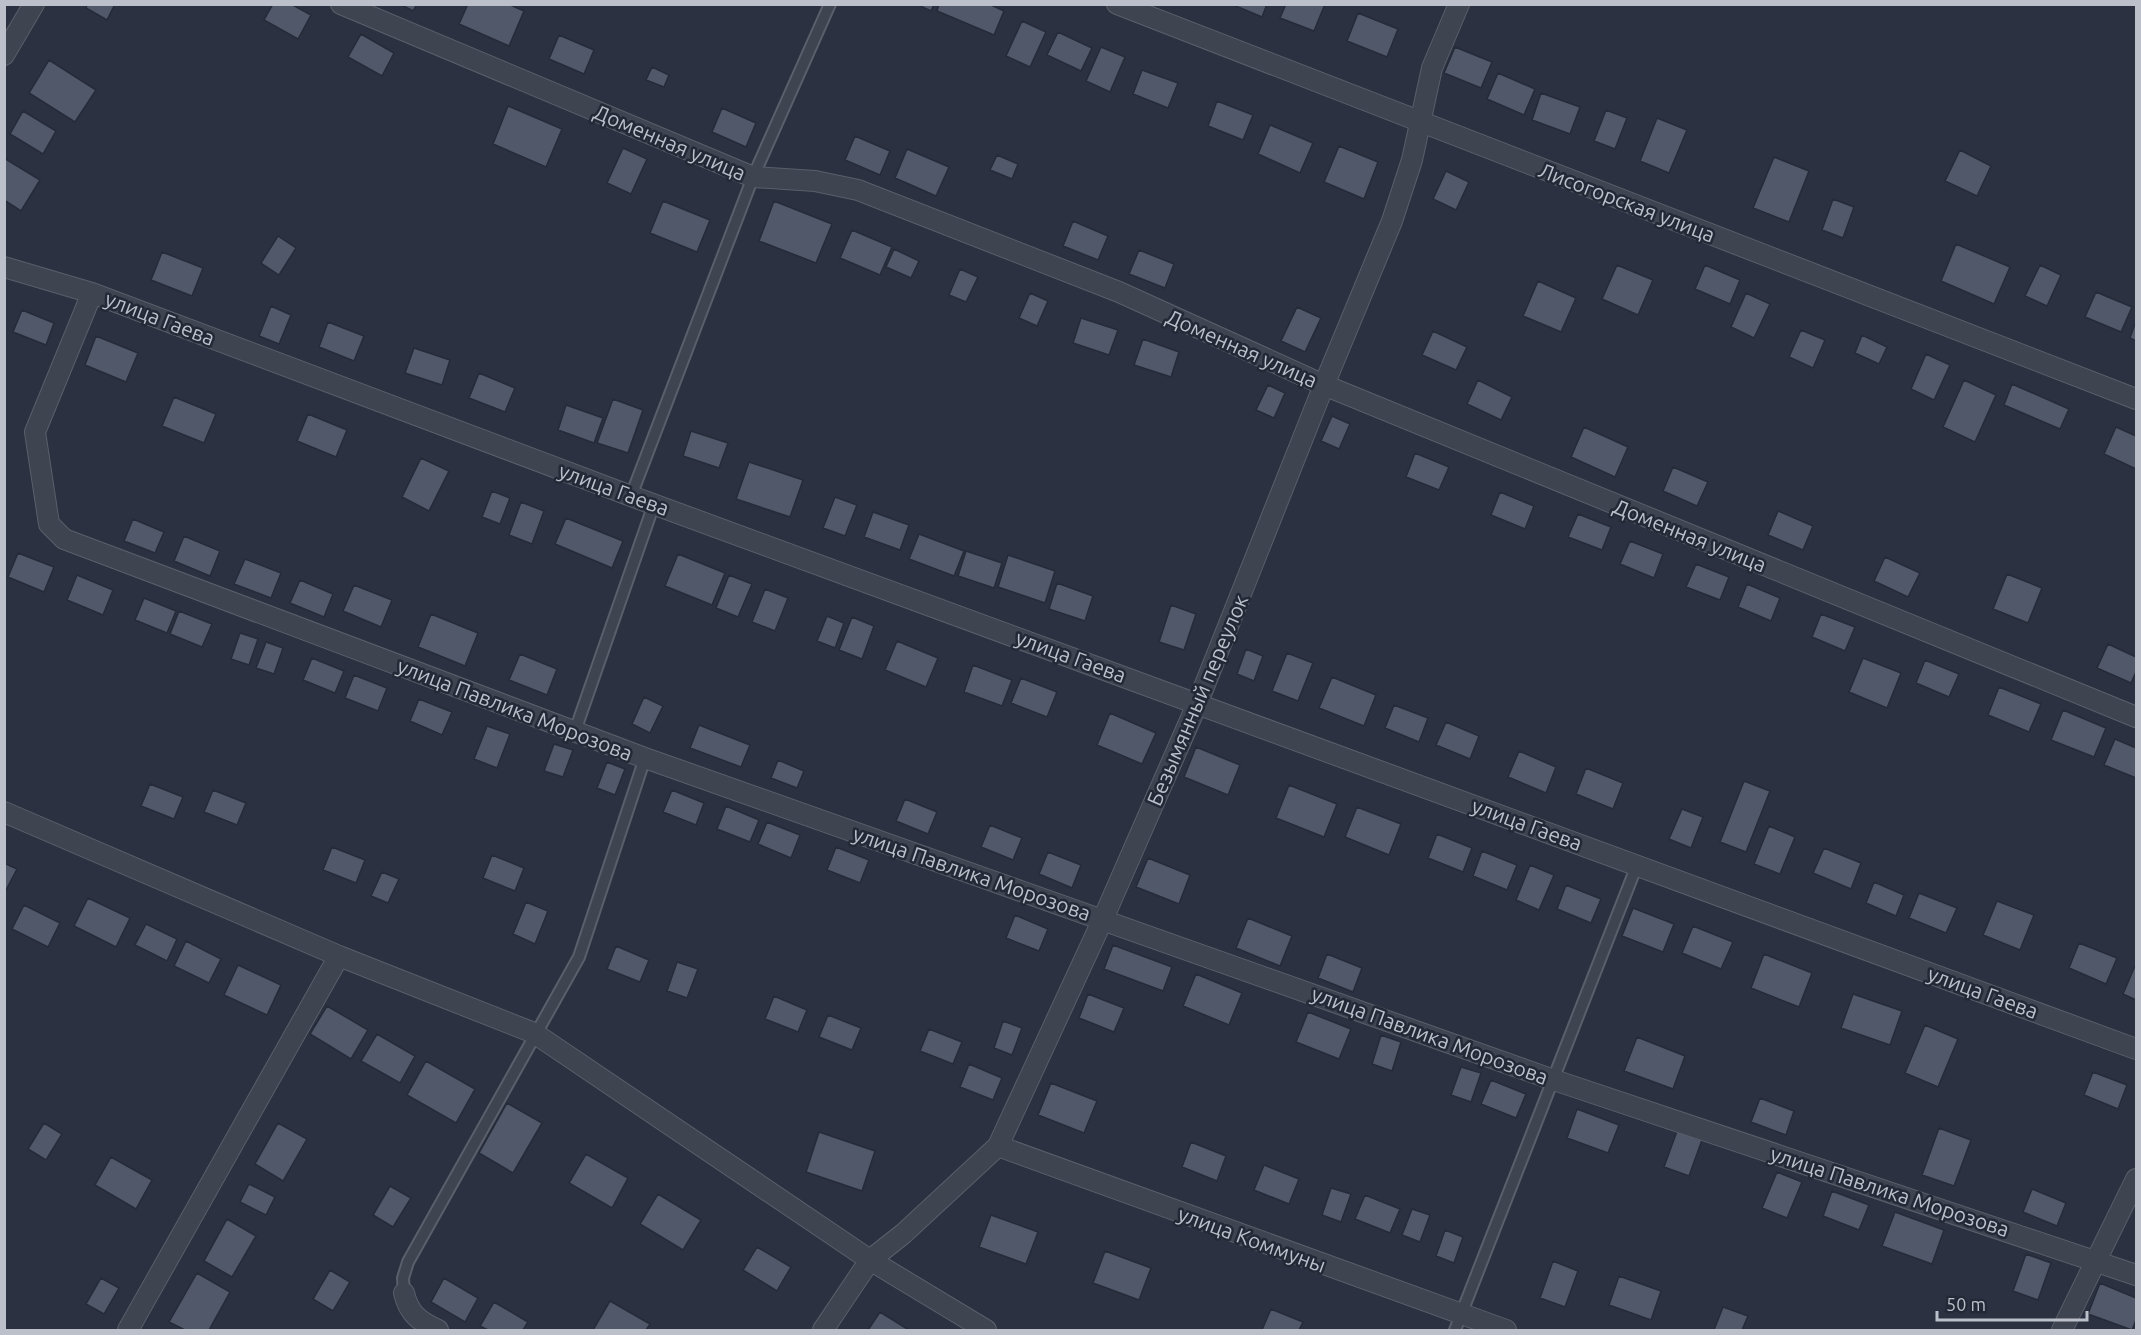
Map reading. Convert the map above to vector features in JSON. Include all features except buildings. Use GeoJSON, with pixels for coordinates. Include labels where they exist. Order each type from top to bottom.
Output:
{"type":"FeatureCollection","features":[{"type":"Feature","properties":{"kind":"street"},"geometry":{"type":"LineString","coordinates":[[4,55],[34,4]]}},
{"type":"Feature","properties":{"kind":"street","name":"Доменная улица"},"geometry":{"type":"LineString","coordinates":[[341,4],[753,177],[815,181],[858,190],[1119,292],[1324,385],[2136,717]]}},
{"type":"Feature","properties":{"kind":"street","name":"Лисогорская улица"},"geometry":{"type":"LineString","coordinates":[[1117,4],[2136,399]]}},
{"type":"Feature","properties":{"kind":"street","name":"Безымянный переулок"},"geometry":{"type":"LineString","coordinates":[[823,1330],[870,1260],[903,1234],[998,1146],[1103,919],[1198,702],[1392,221],[1412,160],[1432,68],[1459,4]]}},
{"type":"Feature","properties":{"kind":"street","name":"улица Гаева"},"geometry":{"type":"LineString","coordinates":[[4,267],[93,292],[631,496],[1198,702],[2136,1049]]}},
{"type":"Feature","properties":{"kind":"street","name":"улица Павлика Морозова"},"geometry":{"type":"LineString","coordinates":[[93,292],[35,432],[50,524],[64,539],[645,758],[1551,1078],[2136,1275]]}},
{"type":"Feature","properties":{"kind":"street"},"geometry":{"type":"LineString","coordinates":[[4,812],[339,956],[534,1033],[870,1260],[986,1330]]}},
{"type":"Feature","properties":{"kind":"street"},"geometry":{"type":"LineString","coordinates":[[128,1330],[339,956]]}},
{"type":"Feature","properties":{"kind":"street","name":"улица Коммуны"},"geometry":{"type":"LineString","coordinates":[[998,1146],[1458,1323],[1506,1330]]}},
{"type":"Feature","properties":{"kind":"street"},"geometry":{"type":"LineString","coordinates":[[2062,1330],[2136,1179]]}},
{"type":"Feature","properties":{"kind":"street"},"geometry":{"type":"LineString","coordinates":[[404,1293],[408,1308],[419,1322],[438,1330]]}},
{"type":"Feature","properties":{"kind":"lane"},"geometry":{"type":"LineString","coordinates":[[631,496],[753,177],[830,4]]}},
{"type":"Feature","properties":{"kind":"lane"},"geometry":{"type":"LineString","coordinates":[[575,731],[654,504]]}},
{"type":"Feature","properties":{"kind":"lane"},"geometry":{"type":"LineString","coordinates":[[404,1293],[403,1278],[408,1262],[534,1033],[579,957],[645,758]]}},
{"type":"Feature","properties":{"kind":"lane"},"geometry":{"type":"LineString","coordinates":[[1458,1323],[1551,1078],[1637,865]]}}]}
